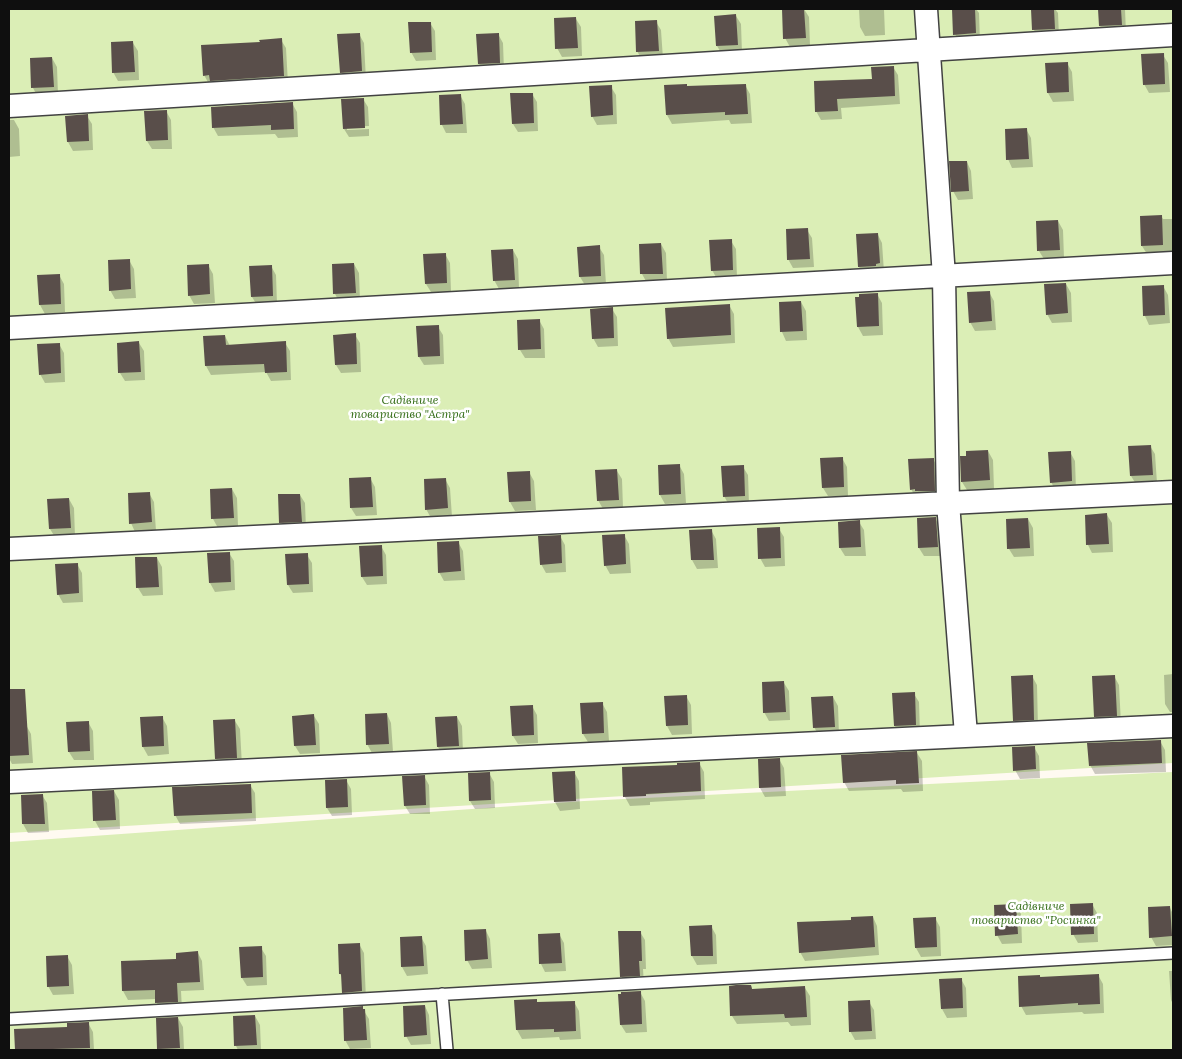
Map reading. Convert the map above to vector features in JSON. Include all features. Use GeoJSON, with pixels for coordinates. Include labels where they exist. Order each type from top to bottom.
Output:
{"type":"FeatureCollection","features":[{"type":"Feature","properties":{"kind":"street"},"geometry":{"type":"LineString","coordinates":[[926,9],[944,277],[948,503],[966,735]]}},
{"type":"Feature","properties":{"kind":"street"},"geometry":{"type":"LineString","coordinates":[[9,106],[1173,35]]}},
{"type":"Feature","properties":{"kind":"street"},"geometry":{"type":"LineString","coordinates":[[9,328],[1173,263]]}},
{"type":"Feature","properties":{"kind":"street"},"geometry":{"type":"LineString","coordinates":[[9,549],[1173,492]]}},
{"type":"Feature","properties":{"kind":"street"},"geometry":{"type":"LineString","coordinates":[[9,782],[1173,726]]}},
{"type":"Feature","properties":{"kind":"lane"},"geometry":{"type":"LineString","coordinates":[[9,1019],[1173,953]]}},
{"type":"Feature","properties":{"kind":"lane"},"geometry":{"type":"LineString","coordinates":[[442,994],[448,1050]]}},
{"type":"Feature","properties":{"kind":"green space","name":"Садівниче товариство \"Астра\""},"geometry":{"type":"Polygon","coordinates":[[[9,9],[1173,9],[1173,763],[9,833],[9,9]]]}},
{"type":"Feature","properties":{"kind":"green space","name":"Садівниче товариство \"Росинка\""},"geometry":{"type":"Polygon","coordinates":[[[1173,772],[1173,1050],[9,1050],[9,842],[584,801],[1173,772]]]}},
{"type":"Feature","properties":{"kind":"building"},"geometry":{"type":"Polygon","coordinates":[[[782,9],[804,9],[806,38],[783,39],[782,9]]]}},
{"type":"Feature","properties":{"kind":"building"},"geometry":{"type":"Polygon","coordinates":[[[952,9],[975,9],[976,33],[953,35],[952,9]]]}},
{"type":"Feature","properties":{"kind":"building"},"geometry":{"type":"Polygon","coordinates":[[[1031,9],[1054,9],[1055,29],[1032,30],[1031,9]]]}},
{"type":"Feature","properties":{"kind":"building"},"geometry":{"type":"Polygon","coordinates":[[[1098,9],[1121,9],[1122,25],[1099,26],[1098,9]]]}},
{"type":"Feature","properties":{"kind":"building"},"geometry":{"type":"Polygon","coordinates":[[[736,14],[738,45],[716,46],[714,16],[736,14]]]}},
{"type":"Feature","properties":{"kind":"building"},"geometry":{"type":"Polygon","coordinates":[[[576,17],[578,48],[555,49],[554,18],[576,17]]]}},
{"type":"Feature","properties":{"kind":"building"},"geometry":{"type":"Polygon","coordinates":[[[657,20],[659,51],[636,52],[635,21],[657,20]]]}},
{"type":"Feature","properties":{"kind":"building"},"geometry":{"type":"Polygon","coordinates":[[[408,22],[431,22],[432,52],[410,53],[408,22]]]}},
{"type":"Feature","properties":{"kind":"building"},"geometry":{"type":"Polygon","coordinates":[[[360,33],[362,71],[340,73],[337,34],[360,33]]]}},
{"type":"Feature","properties":{"kind":"building"},"geometry":{"type":"Polygon","coordinates":[[[499,33],[500,63],[478,64],[476,34],[499,33]]]}},
{"type":"Feature","properties":{"kind":"building"},"geometry":{"type":"Polygon","coordinates":[[[282,38],[284,76],[210,81],[209,75],[203,76],[201,45],[260,42],[259,40],[282,38]]]}},
{"type":"Feature","properties":{"kind":"building"},"geometry":{"type":"Polygon","coordinates":[[[133,41],[135,72],[112,73],[111,42],[133,41]]]}},
{"type":"Feature","properties":{"kind":"building"},"geometry":{"type":"Polygon","coordinates":[[[1164,53],[1165,84],[1143,85],[1141,54],[1164,53]]]}},
{"type":"Feature","properties":{"kind":"building"},"geometry":{"type":"Polygon","coordinates":[[[52,57],[54,87],[31,88],[30,58],[52,57]]]}},
{"type":"Feature","properties":{"kind":"building"},"geometry":{"type":"Polygon","coordinates":[[[1068,62],[1069,92],[1047,93],[1045,63],[1068,62]]]}},
{"type":"Feature","properties":{"kind":"building"},"geometry":{"type":"Polygon","coordinates":[[[894,66],[895,96],[837,99],[838,111],[815,112],[814,81],[872,79],[871,67],[894,66]]]}},
{"type":"Feature","properties":{"kind":"building"},"geometry":{"type":"Polygon","coordinates":[[[687,84],[687,86],[746,84],[748,114],[725,115],[725,112],[666,115],[664,85],[687,84]]]}},
{"type":"Feature","properties":{"kind":"building"},"geometry":{"type":"Polygon","coordinates":[[[612,85],[613,115],[591,117],[589,86],[612,85]]]}},
{"type":"Feature","properties":{"kind":"building"},"geometry":{"type":"Polygon","coordinates":[[[510,93],[533,93],[534,123],[512,124],[510,93]]]}},
{"type":"Feature","properties":{"kind":"building"},"geometry":{"type":"Polygon","coordinates":[[[461,94],[463,124],[440,125],[439,95],[461,94]]]}},
{"type":"Feature","properties":{"kind":"building"},"geometry":{"type":"Polygon","coordinates":[[[364,98],[365,128],[343,129],[341,99],[364,98]]]}},
{"type":"Feature","properties":{"kind":"building"},"geometry":{"type":"Polygon","coordinates":[[[293,102],[294,129],[271,130],[271,125],[212,128],[211,107],[293,102]]]}},
{"type":"Feature","properties":{"kind":"building"},"geometry":{"type":"Polygon","coordinates":[[[167,110],[168,140],[146,141],[144,111],[167,110]]]}},
{"type":"Feature","properties":{"kind":"building"},"geometry":{"type":"Polygon","coordinates":[[[88,114],[89,141],[67,142],[65,116],[88,114]]]}},
{"type":"Feature","properties":{"kind":"building"},"geometry":{"type":"Polygon","coordinates":[[[1027,128],[1029,159],[1006,160],[1005,129],[1027,128]]]}},
{"type":"Feature","properties":{"kind":"building"},"geometry":{"type":"Polygon","coordinates":[[[949,161],[967,161],[969,191],[951,192],[949,161]]]}},
{"type":"Feature","properties":{"kind":"building"},"geometry":{"type":"Polygon","coordinates":[[[1162,215],[1163,245],[1141,246],[1140,216],[1162,215]]]}},
{"type":"Feature","properties":{"kind":"building"},"geometry":{"type":"Polygon","coordinates":[[[1058,220],[1060,250],[1037,251],[1036,221],[1058,220]]]}},
{"type":"Feature","properties":{"kind":"building"},"geometry":{"type":"Polygon","coordinates":[[[808,228],[810,259],[787,260],[786,229],[808,228]]]}},
{"type":"Feature","properties":{"kind":"building"},"geometry":{"type":"Polygon","coordinates":[[[878,233],[880,263],[876,264],[876,266],[858,267],[856,234],[878,233]]]}},
{"type":"Feature","properties":{"kind":"building"},"geometry":{"type":"Polygon","coordinates":[[[732,239],[733,270],[711,271],[709,240],[732,239]]]}},
{"type":"Feature","properties":{"kind":"building"},"geometry":{"type":"Polygon","coordinates":[[[661,243],[663,274],[640,274],[639,244],[661,243]]]}},
{"type":"Feature","properties":{"kind":"building"},"geometry":{"type":"Polygon","coordinates":[[[600,245],[601,276],[579,277],[577,247],[600,245]]]}},
{"type":"Feature","properties":{"kind":"building"},"geometry":{"type":"Polygon","coordinates":[[[513,249],[515,280],[493,281],[491,250],[513,249]]]}},
{"type":"Feature","properties":{"kind":"building"},"geometry":{"type":"Polygon","coordinates":[[[446,253],[447,283],[425,284],[423,254],[446,253]]]}},
{"type":"Feature","properties":{"kind":"building"},"geometry":{"type":"Polygon","coordinates":[[[130,259],[131,289],[109,291],[108,260],[130,259]]]}},
{"type":"Feature","properties":{"kind":"building"},"geometry":{"type":"Polygon","coordinates":[[[354,263],[356,293],[333,294],[332,264],[354,263]]]}},
{"type":"Feature","properties":{"kind":"building"},"geometry":{"type":"Polygon","coordinates":[[[209,264],[210,294],[188,296],[187,265],[209,264]]]}},
{"type":"Feature","properties":{"kind":"building"},"geometry":{"type":"Polygon","coordinates":[[[272,265],[273,296],[251,297],[249,266],[272,265]]]}},
{"type":"Feature","properties":{"kind":"building"},"geometry":{"type":"Polygon","coordinates":[[[60,274],[61,304],[39,305],[37,275],[60,274]]]}},
{"type":"Feature","properties":{"kind":"building"},"geometry":{"type":"Polygon","coordinates":[[[1066,283],[1068,313],[1046,315],[1044,284],[1066,283]]]}},
{"type":"Feature","properties":{"kind":"building"},"geometry":{"type":"Polygon","coordinates":[[[1164,285],[1165,315],[1143,316],[1142,286],[1164,285]]]}},
{"type":"Feature","properties":{"kind":"building"},"geometry":{"type":"Polygon","coordinates":[[[990,291],[992,321],[969,323],[967,292],[990,291]]]}},
{"type":"Feature","properties":{"kind":"building"},"geometry":{"type":"Polygon","coordinates":[[[878,293],[879,326],[857,327],[855,297],[859,297],[859,294],[878,293]]]}},
{"type":"Feature","properties":{"kind":"building"},"geometry":{"type":"Polygon","coordinates":[[[801,301],[803,331],[780,332],[779,302],[801,301]]]}},
{"type":"Feature","properties":{"kind":"building"},"geometry":{"type":"Polygon","coordinates":[[[730,304],[731,335],[667,339],[665,308],[730,304]]]}},
{"type":"Feature","properties":{"kind":"building"},"geometry":{"type":"Polygon","coordinates":[[[613,307],[614,338],[592,339],[590,309],[613,307]]]}},
{"type":"Feature","properties":{"kind":"building"},"geometry":{"type":"Polygon","coordinates":[[[540,319],[541,349],[518,350],[517,320],[540,319]]]}},
{"type":"Feature","properties":{"kind":"building"},"geometry":{"type":"Polygon","coordinates":[[[439,325],[440,356],[418,357],[416,326],[439,325]]]}},
{"type":"Feature","properties":{"kind":"building"},"geometry":{"type":"Polygon","coordinates":[[[356,333],[357,364],[335,365],[333,335],[356,333]]]}},
{"type":"Feature","properties":{"kind":"building"},"geometry":{"type":"Polygon","coordinates":[[[225,335],[226,345],[286,341],[287,372],[265,373],[264,364],[205,366],[203,336],[225,335]]]}},
{"type":"Feature","properties":{"kind":"building"},"geometry":{"type":"Polygon","coordinates":[[[139,341],[141,372],[118,373],[117,343],[139,341]]]}},
{"type":"Feature","properties":{"kind":"building"},"geometry":{"type":"Polygon","coordinates":[[[60,343],[61,373],[39,375],[37,344],[60,343]]]}},
{"type":"Feature","properties":{"kind":"building"},"geometry":{"type":"Polygon","coordinates":[[[1151,445],[1153,475],[1130,476],[1128,446],[1151,445]]]}},
{"type":"Feature","properties":{"kind":"building"},"geometry":{"type":"Polygon","coordinates":[[[988,450],[990,480],[961,482],[960,456],[966,456],[966,451],[988,450]]]}},
{"type":"Feature","properties":{"kind":"building"},"geometry":{"type":"Polygon","coordinates":[[[1071,451],[1072,481],[1050,483],[1048,452],[1071,451]]]}},
{"type":"Feature","properties":{"kind":"building"},"geometry":{"type":"Polygon","coordinates":[[[843,457],[844,487],[822,488],[820,458],[843,457]]]}},
{"type":"Feature","properties":{"kind":"building"},"geometry":{"type":"Polygon","coordinates":[[[934,458],[935,491],[910,490],[908,459],[934,458]]]}},
{"type":"Feature","properties":{"kind":"building"},"geometry":{"type":"Polygon","coordinates":[[[680,464],[681,494],[659,495],[658,465],[680,464]]]}},
{"type":"Feature","properties":{"kind":"building"},"geometry":{"type":"Polygon","coordinates":[[[744,465],[745,496],[723,497],[721,466],[744,465]]]}},
{"type":"Feature","properties":{"kind":"building"},"geometry":{"type":"Polygon","coordinates":[[[617,469],[619,500],[597,501],[595,470],[617,469]]]}},
{"type":"Feature","properties":{"kind":"building"},"geometry":{"type":"Polygon","coordinates":[[[530,471],[531,501],[509,502],[507,472],[530,471]]]}},
{"type":"Feature","properties":{"kind":"building"},"geometry":{"type":"Polygon","coordinates":[[[371,477],[373,507],[350,508],[349,478],[371,477]]]}},
{"type":"Feature","properties":{"kind":"building"},"geometry":{"type":"Polygon","coordinates":[[[446,478],[448,508],[425,510],[424,479],[446,478]]]}},
{"type":"Feature","properties":{"kind":"building"},"geometry":{"type":"Polygon","coordinates":[[[232,488],[234,518],[211,519],[210,489],[232,488]]]}},
{"type":"Feature","properties":{"kind":"building"},"geometry":{"type":"Polygon","coordinates":[[[150,492],[152,522],[129,524],[128,493],[150,492]]]}},
{"type":"Feature","properties":{"kind":"building"},"geometry":{"type":"Polygon","coordinates":[[[278,494],[300,494],[302,522],[279,523],[278,494]]]}},
{"type":"Feature","properties":{"kind":"building"},"geometry":{"type":"Polygon","coordinates":[[[69,498],[71,528],[49,529],[47,499],[69,498]]]}},
{"type":"Feature","properties":{"kind":"building"},"geometry":{"type":"Polygon","coordinates":[[[1107,513],[1109,544],[1086,545],[1085,515],[1107,513]]]}},
{"type":"Feature","properties":{"kind":"building"},"geometry":{"type":"Polygon","coordinates":[[[936,517],[938,547],[918,548],[917,518],[936,517]]]}},
{"type":"Feature","properties":{"kind":"building"},"geometry":{"type":"Polygon","coordinates":[[[1028,518],[1030,548],[1007,549],[1006,519],[1028,518]]]}},
{"type":"Feature","properties":{"kind":"building"},"geometry":{"type":"Polygon","coordinates":[[[860,520],[861,547],[839,548],[838,522],[860,520]]]}},
{"type":"Feature","properties":{"kind":"building"},"geometry":{"type":"Polygon","coordinates":[[[780,527],[781,558],[758,559],[757,528],[780,527]]]}},
{"type":"Feature","properties":{"kind":"building"},"geometry":{"type":"Polygon","coordinates":[[[712,529],[714,560],[691,560],[689,530],[712,529]]]}},
{"type":"Feature","properties":{"kind":"building"},"geometry":{"type":"Polygon","coordinates":[[[625,534],[626,564],[604,566],[602,535],[625,534]]]}},
{"type":"Feature","properties":{"kind":"building"},"geometry":{"type":"Polygon","coordinates":[[[561,535],[562,563],[540,565],[538,536],[561,535]]]}},
{"type":"Feature","properties":{"kind":"building"},"geometry":{"type":"Polygon","coordinates":[[[459,541],[461,571],[438,573],[437,542],[459,541]]]}},
{"type":"Feature","properties":{"kind":"building"},"geometry":{"type":"Polygon","coordinates":[[[382,545],[383,576],[361,577],[359,546],[382,545]]]}},
{"type":"Feature","properties":{"kind":"building"},"geometry":{"type":"Polygon","coordinates":[[[230,552],[231,582],[209,583],[207,553],[230,552]]]}},
{"type":"Feature","properties":{"kind":"building"},"geometry":{"type":"Polygon","coordinates":[[[308,553],[309,584],[287,585],[285,554],[308,553]]]}},
{"type":"Feature","properties":{"kind":"building"},"geometry":{"type":"Polygon","coordinates":[[[135,557],[157,557],[159,587],[136,588],[135,557]]]}},
{"type":"Feature","properties":{"kind":"building"},"geometry":{"type":"Polygon","coordinates":[[[78,563],[79,593],[57,595],[55,564],[78,563]]]}},
{"type":"Feature","properties":{"kind":"building"},"geometry":{"type":"Polygon","coordinates":[[[1033,675],[1034,720],[1013,721],[1011,676],[1033,675]]]}},
{"type":"Feature","properties":{"kind":"building"},"geometry":{"type":"Polygon","coordinates":[[[1115,675],[1117,716],[1094,717],[1092,676],[1115,675]]]}},
{"type":"Feature","properties":{"kind":"building"},"geometry":{"type":"Polygon","coordinates":[[[784,681],[786,712],[763,713],[762,682],[784,681]]]}},
{"type":"Feature","properties":{"kind":"building"},"geometry":{"type":"Polygon","coordinates":[[[9,689],[25,689],[29,755],[9,756],[9,689]]]}},
{"type":"Feature","properties":{"kind":"building"},"geometry":{"type":"Polygon","coordinates":[[[915,692],[916,725],[894,726],[892,693],[915,692]]]}},
{"type":"Feature","properties":{"kind":"building"},"geometry":{"type":"Polygon","coordinates":[[[687,695],[688,725],[666,726],[664,696],[687,695]]]}},
{"type":"Feature","properties":{"kind":"building"},"geometry":{"type":"Polygon","coordinates":[[[833,696],[835,727],[813,728],[811,697],[833,696]]]}},
{"type":"Feature","properties":{"kind":"building"},"geometry":{"type":"Polygon","coordinates":[[[603,702],[604,733],[582,734],[580,703],[603,702]]]}},
{"type":"Feature","properties":{"kind":"building"},"geometry":{"type":"Polygon","coordinates":[[[533,705],[534,735],[512,736],[510,706],[533,705]]]}},
{"type":"Feature","properties":{"kind":"building"},"geometry":{"type":"Polygon","coordinates":[[[387,713],[389,744],[366,745],[365,714],[387,713]]]}},
{"type":"Feature","properties":{"kind":"building"},"geometry":{"type":"Polygon","coordinates":[[[314,714],[316,745],[294,746],[292,716],[314,714]]]}},
{"type":"Feature","properties":{"kind":"building"},"geometry":{"type":"Polygon","coordinates":[[[163,716],[164,746],[142,747],[140,717],[163,716]]]}},
{"type":"Feature","properties":{"kind":"building"},"geometry":{"type":"Polygon","coordinates":[[[457,716],[459,746],[437,747],[435,717],[457,716]]]}},
{"type":"Feature","properties":{"kind":"building"},"geometry":{"type":"Polygon","coordinates":[[[235,719],[237,758],[215,759],[213,720],[235,719]]]}},
{"type":"Feature","properties":{"kind":"building"},"geometry":{"type":"Polygon","coordinates":[[[89,721],[90,751],[68,752],[66,722],[89,721]]]}},
{"type":"Feature","properties":{"kind":"building"},"geometry":{"type":"Polygon","coordinates":[[[1161,740],[1162,763],[1089,766],[1087,743],[1161,740]]]}},
{"type":"Feature","properties":{"kind":"building"},"geometry":{"type":"Polygon","coordinates":[[[1035,746],[1036,769],[1013,771],[1012,747],[1035,746]]]}},
{"type":"Feature","properties":{"kind":"building"},"geometry":{"type":"Polygon","coordinates":[[[917,751],[919,783],[896,784],[896,780],[843,783],[841,755],[917,751]]]}},
{"type":"Feature","properties":{"kind":"building"},"geometry":{"type":"Polygon","coordinates":[[[780,758],[781,787],[759,788],[758,759],[780,758]]]}},
{"type":"Feature","properties":{"kind":"building"},"geometry":{"type":"Polygon","coordinates":[[[700,762],[701,791],[623,797],[622,767],[677,765],[677,763],[700,762]]]}},
{"type":"Feature","properties":{"kind":"building"},"geometry":{"type":"Polygon","coordinates":[[[575,771],[576,801],[554,802],[552,772],[575,771]]]}},
{"type":"Feature","properties":{"kind":"building"},"geometry":{"type":"Polygon","coordinates":[[[490,772],[491,800],[469,801],[468,773],[490,772]]]}},
{"type":"Feature","properties":{"kind":"building"},"geometry":{"type":"Polygon","coordinates":[[[425,775],[426,805],[404,806],[402,776],[425,775]]]}},
{"type":"Feature","properties":{"kind":"building"},"geometry":{"type":"Polygon","coordinates":[[[347,779],[348,807],[326,808],[325,780],[347,779]]]}},
{"type":"Feature","properties":{"kind":"building"},"geometry":{"type":"Polygon","coordinates":[[[251,784],[252,813],[174,816],[172,787],[251,784]]]}},
{"type":"Feature","properties":{"kind":"building"},"geometry":{"type":"Polygon","coordinates":[[[114,790],[116,820],[93,821],[92,791],[114,790]]]}},
{"type":"Feature","properties":{"kind":"building"},"geometry":{"type":"Polygon","coordinates":[[[43,794],[45,824],[22,824],[21,795],[43,794]]]}},
{"type":"Feature","properties":{"kind":"building"},"geometry":{"type":"Polygon","coordinates":[[[1093,903],[1094,934],[1071,935],[1070,904],[1093,903]]]}},
{"type":"Feature","properties":{"kind":"building"},"geometry":{"type":"Polygon","coordinates":[[[1016,904],[1018,934],[995,936],[994,905],[1016,904]]]}},
{"type":"Feature","properties":{"kind":"building"},"geometry":{"type":"Polygon","coordinates":[[[1170,906],[1172,936],[1149,938],[1148,907],[1170,906]]]}},
{"type":"Feature","properties":{"kind":"building"},"geometry":{"type":"Polygon","coordinates":[[[873,916],[875,947],[799,953],[797,922],[851,920],[851,917],[873,916]]]}},
{"type":"Feature","properties":{"kind":"building"},"geometry":{"type":"Polygon","coordinates":[[[936,917],[937,947],[915,948],[913,918],[936,917]]]}},
{"type":"Feature","properties":{"kind":"building"},"geometry":{"type":"Polygon","coordinates":[[[712,925],[713,956],[691,956],[689,926],[712,925]]]}},
{"type":"Feature","properties":{"kind":"building"},"geometry":{"type":"Polygon","coordinates":[[[486,929],[488,959],[465,961],[464,930],[486,929]]]}},
{"type":"Feature","properties":{"kind":"building"},"geometry":{"type":"Polygon","coordinates":[[[618,931],[641,931],[642,961],[639,961],[640,976],[620,977],[618,931]]]}},
{"type":"Feature","properties":{"kind":"building"},"geometry":{"type":"Polygon","coordinates":[[[560,933],[562,963],[539,964],[538,934],[560,933]]]}},
{"type":"Feature","properties":{"kind":"building"},"geometry":{"type":"Polygon","coordinates":[[[422,936],[424,966],[401,967],[400,937],[422,936]]]}},
{"type":"Feature","properties":{"kind":"building"},"geometry":{"type":"Polygon","coordinates":[[[360,943],[362,991],[342,993],[338,944],[360,943]]]}},
{"type":"Feature","properties":{"kind":"building"},"geometry":{"type":"Polygon","coordinates":[[[262,946],[263,977],[241,978],[239,947],[262,946]]]}},
{"type":"Feature","properties":{"kind":"building"},"geometry":{"type":"Polygon","coordinates":[[[198,951],[200,982],[177,983],[178,1002],[155,1003],[155,990],[122,991],[121,961],[176,959],[176,953],[198,951]]]}},
{"type":"Feature","properties":{"kind":"building"},"geometry":{"type":"Polygon","coordinates":[[[68,955],[69,986],[47,987],[46,956],[68,955]]]}},
{"type":"Feature","properties":{"kind":"building"},"geometry":{"type":"Polygon","coordinates":[[[1099,974],[1100,1004],[1078,1005],[1078,1003],[1019,1007],[1018,976],[1040,975],[1040,977],[1099,974]]]}},
{"type":"Feature","properties":{"kind":"building"},"geometry":{"type":"Polygon","coordinates":[[[962,978],[963,1008],[941,1009],[939,979],[962,978]]]}},
{"type":"Feature","properties":{"kind":"building"},"geometry":{"type":"Polygon","coordinates":[[[751,985],[752,989],[805,986],[807,1017],[785,1018],[784,1014],[730,1016],[729,986],[751,985]]]}},
{"type":"Feature","properties":{"kind":"building"},"geometry":{"type":"Polygon","coordinates":[[[641,991],[642,1024],[620,1025],[618,994],[621,994],[621,992],[641,991]]]}},
{"type":"Feature","properties":{"kind":"building"},"geometry":{"type":"Polygon","coordinates":[[[537,999],[537,1002],[575,1001],[576,1031],[554,1032],[554,1029],[516,1030],[514,1000],[537,999]]]}},
{"type":"Feature","properties":{"kind":"building"},"geometry":{"type":"Polygon","coordinates":[[[870,1000],[872,1031],[849,1032],[848,1001],[870,1000]]]}},
{"type":"Feature","properties":{"kind":"building"},"geometry":{"type":"Polygon","coordinates":[[[425,1005],[427,1035],[404,1037],[403,1006],[425,1005]]]}},
{"type":"Feature","properties":{"kind":"building"},"geometry":{"type":"Polygon","coordinates":[[[363,1006],[363,1009],[365,1009],[367,1040],[344,1041],[343,1008],[363,1006]]]}},
{"type":"Feature","properties":{"kind":"building"},"geometry":{"type":"Polygon","coordinates":[[[255,1015],[257,1045],[234,1046],[233,1016],[255,1015]]]}},
{"type":"Feature","properties":{"kind":"building"},"geometry":{"type":"Polygon","coordinates":[[[178,1017],[180,1048],[157,1049],[156,1018],[178,1017]]]}},
{"type":"Feature","properties":{"kind":"building"},"geometry":{"type":"Polygon","coordinates":[[[89,1022],[90,1048],[15,1050],[14,1029],[67,1027],[67,1023],[89,1022]]]}}]}
